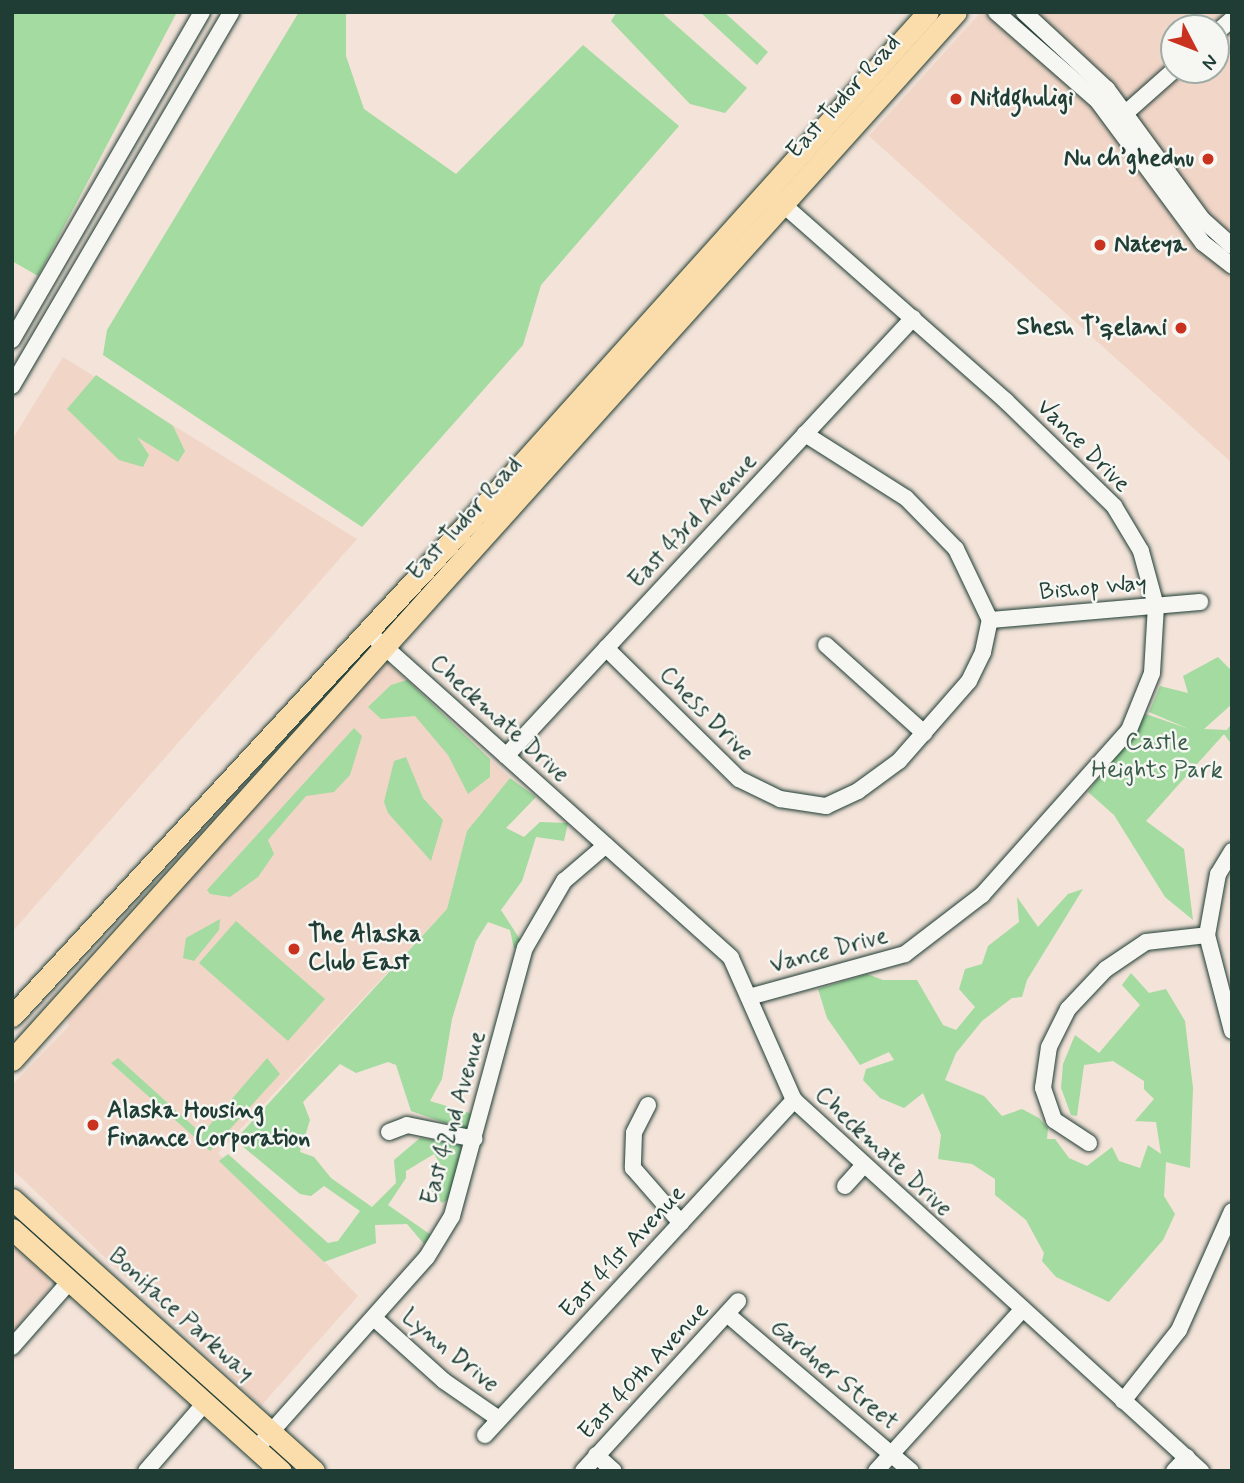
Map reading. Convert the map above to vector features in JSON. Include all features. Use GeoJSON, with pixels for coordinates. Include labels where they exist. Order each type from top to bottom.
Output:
{"type":"FeatureCollection","features":[{"type":"Feature","properties":{"kind":"main road","name":"East Tudor Road"},"geometry":{"type":"LineString","coordinates":[[12,1060],[385,646],[776,197],[928,12]]}},
{"type":"Feature","properties":{"kind":"main road","name":"East Tudor Road"},"geometry":{"type":"LineString","coordinates":[[12,1016],[367,631],[776,197],[956,12]]}},
{"type":"Feature","properties":{"kind":"main road","name":"Boniface Parkway"},"geometry":{"type":"LineString","coordinates":[[12,1199],[314,1471]]}},
{"type":"Feature","properties":{"kind":"main road","name":"Boniface Parkway"},"geometry":{"type":"LineString","coordinates":[[12,1229],[281,1471]]}},
{"type":"Feature","properties":{"kind":"street"},"geometry":{"type":"LineString","coordinates":[[12,340],[202,12]]}},
{"type":"Feature","properties":{"kind":"street"},"geometry":{"type":"LineString","coordinates":[[12,386],[231,12]]}},
{"type":"Feature","properties":{"kind":"street"},"geometry":{"type":"LineString","coordinates":[[996,12],[1121,117],[1203,243],[1232,266]]}},
{"type":"Feature","properties":{"kind":"street"},"geometry":{"type":"LineString","coordinates":[[1024,12],[1121,117],[1202,219],[1232,246]]}},
{"type":"Feature","properties":{"kind":"street"},"geometry":{"type":"LineString","coordinates":[[1121,117],[1160,82]]}},
{"type":"Feature","properties":{"kind":"street","name":"Vance Drive"},"geometry":{"type":"LineString","coordinates":[[748,997],[905,954],[982,895],[1129,730],[1152,673],[1156,606],[1141,551],[1114,506],[913,318],[776,197]]}},
{"type":"Feature","properties":{"kind":"street","name":"East 43rd Avenue"},"geometry":{"type":"LineString","coordinates":[[506,756],[913,318]]}},
{"type":"Feature","properties":{"kind":"street"},"geometry":{"type":"LineString","coordinates":[[805,434],[906,498],[956,549],[990,620]]}},
{"type":"Feature","properties":{"kind":"street","name":"Bishop Way"},"geometry":{"type":"LineString","coordinates":[[990,620],[1200,602]]}},
{"type":"Feature","properties":{"kind":"street","name":"Chess Drive"},"geometry":{"type":"LineString","coordinates":[[606,648],[739,779],[780,799],[826,806],[858,792],[899,761],[924,733],[969,681],[983,652],[990,620]]}},
{"type":"Feature","properties":{"kind":"street","name":"Checkmate Drive"},"geometry":{"type":"LineString","coordinates":[[367,631],[731,958],[794,1100],[1021,1311],[1201,1471]]}},
{"type":"Feature","properties":{"kind":"street"},"geometry":{"type":"LineString","coordinates":[[826,645],[924,733]]}},
{"type":"Feature","properties":{"kind":"street","name":"East 42nd Avenue"},"geometry":{"type":"LineString","coordinates":[[256,1449],[427,1257],[452,1216],[525,948],[564,881],[606,845]]}},
{"type":"Feature","properties":{"kind":"street"},"geometry":{"type":"LineString","coordinates":[[1232,850],[1218,874],[1207,935],[1232,1031]]}},
{"type":"Feature","properties":{"kind":"street"},"geometry":{"type":"LineString","coordinates":[[1089,1143],[1054,1120],[1043,1088],[1049,1047],[1068,1009],[1105,969],[1146,942],[1207,935]]}},
{"type":"Feature","properties":{"kind":"street","name":"East 41st Avenue"},"geometry":{"type":"LineString","coordinates":[[485,1435],[794,1100]]}},
{"type":"Feature","properties":{"kind":"street"},"geometry":{"type":"LineString","coordinates":[[648,1105],[634,1133],[633,1168],[681,1223]]}},
{"type":"Feature","properties":{"kind":"street"},"geometry":{"type":"LineString","coordinates":[[389,1132],[407,1125],[475,1139]]}},
{"type":"Feature","properties":{"kind":"street"},"geometry":{"type":"LineString","coordinates":[[845,1186],[863,1166]]}},
{"type":"Feature","properties":{"kind":"street"},"geometry":{"type":"LineString","coordinates":[[1124,1401],[1179,1330],[1225,1250],[1232,1212]]}},
{"type":"Feature","properties":{"kind":"street"},"geometry":{"type":"LineString","coordinates":[[12,1347],[70,1281]]}},
{"type":"Feature","properties":{"kind":"street","name":"East 40th Avenue"},"geometry":{"type":"LineString","coordinates":[[583,1471],[738,1301]]}},
{"type":"Feature","properties":{"kind":"street"},"geometry":{"type":"LineString","coordinates":[[876,1471],[1021,1311]]}},
{"type":"Feature","properties":{"kind":"street","name":"Gardner Street"},"geometry":{"type":"LineString","coordinates":[[727,1314],[911,1471]]}},
{"type":"Feature","properties":{"kind":"street","name":"Lynn Drive"},"geometry":{"type":"LineString","coordinates":[[374,1318],[444,1381],[499,1419]]}},
{"type":"Feature","properties":{"kind":"street"},"geometry":{"type":"LineString","coordinates":[[146,1471],[205,1403]]}},
{"type":"Feature","properties":{"kind":"street"},"geometry":{"type":"LineString","coordinates":[[596,1455],[614,1471]]}},
{"type":"Feature","properties":{"kind":"street"},"geometry":{"type":"LineString","coordinates":[[1174,1471],[1186,1457]]}},
{"type":"Feature","properties":{"kind":"shaded area"},"geometry":{"type":"Polygon","coordinates":[[[981,12],[1232,12],[1232,463],[869,136],[981,12]]]}},
{"type":"Feature","properties":{"kind":"shaded area"},"geometry":{"type":"Polygon","coordinates":[[[63,357],[357,539],[12,932],[12,440],[63,357]]]}},
{"type":"Feature","properties":{"kind":"shaded area"},"geometry":{"type":"Polygon","coordinates":[[[386,661],[510,778],[467,831],[447,909],[218,1153],[358,1296],[261,1406],[12,1169],[12,1085],[69,1026],[66,1013],[386,661]]]}},
{"type":"Feature","properties":{"kind":"shaded area"},"geometry":{"type":"Polygon","coordinates":[[[12,1244],[48,1275],[50,1288],[12,1333],[12,1244]]]}},
{"type":"Feature","properties":{"kind":"green space"},"geometry":{"type":"Polygon","coordinates":[[[12,12],[177,12],[38,276],[12,261],[12,12]]]}},
{"type":"Feature","properties":{"kind":"green space"},"geometry":{"type":"Polygon","coordinates":[[[299,12],[346,12],[346,56],[364,109],[456,174],[583,45],[679,126],[541,285],[523,345],[362,527],[103,355],[107,330],[299,12]]]}},
{"type":"Feature","properties":{"kind":"green space"},"geometry":{"type":"Polygon","coordinates":[[[617,12],[661,12],[747,88],[725,113],[690,104],[611,21],[617,12]]]}},
{"type":"Feature","properties":{"kind":"green space"},"geometry":{"type":"Polygon","coordinates":[[[700,12],[724,12],[768,52],[757,65],[700,12]]]}},
{"type":"Feature","properties":{"kind":"green space"},"geometry":{"type":"Polygon","coordinates":[[[96,375],[173,426],[185,451],[178,462],[137,437],[149,455],[143,467],[119,460],[67,409],[96,375]]]}},
{"type":"Feature","properties":{"kind":"green space","name":"Castle Heights Park"},"geometry":{"type":"Polygon","coordinates":[[[1218,657],[1232,671],[1232,704],[1204,729],[1227,730],[1232,723],[1232,745],[1224,734],[1146,821],[1184,849],[1193,920],[1165,897],[1114,815],[1088,792],[1146,714],[1189,729],[1149,712],[1160,686],[1188,693],[1183,676],[1218,657]]]}},
{"type":"Feature","properties":{"kind":"green space"},"geometry":{"type":"Polygon","coordinates":[[[407,680],[490,759],[490,777],[468,794],[448,755],[415,716],[381,719],[368,707],[391,685],[407,680]]]}},
{"type":"Feature","properties":{"kind":"green space"},"geometry":{"type":"Polygon","coordinates":[[[354,728],[362,736],[350,775],[334,792],[306,796],[268,840],[274,854],[258,877],[230,897],[210,894],[207,890],[354,728]]]}},
{"type":"Feature","properties":{"kind":"green space"},"geometry":{"type":"Polygon","coordinates":[[[406,757],[423,798],[443,820],[431,861],[388,813],[384,802],[394,761],[406,757]]]}},
{"type":"Feature","properties":{"kind":"green space"},"geometry":{"type":"Polygon","coordinates":[[[510,778],[536,797],[506,828],[524,837],[540,822],[568,823],[564,841],[536,837],[522,881],[501,910],[521,941],[514,949],[510,930],[488,922],[476,941],[452,1019],[442,1079],[430,1101],[473,1114],[468,1131],[411,1111],[396,1065],[388,1062],[356,1073],[340,1064],[303,1102],[310,1120],[300,1152],[314,1157],[331,1178],[372,1207],[396,1183],[394,1160],[420,1138],[460,1144],[466,1161],[455,1195],[442,1203],[431,1190],[447,1175],[434,1154],[406,1171],[406,1178],[388,1205],[431,1235],[424,1244],[407,1224],[375,1225],[376,1243],[324,1262],[219,1161],[228,1154],[328,1243],[338,1241],[360,1211],[324,1186],[311,1196],[300,1194],[235,1140],[447,909],[467,831],[510,778]]]}},
{"type":"Feature","properties":{"kind":"green space"},"geometry":{"type":"Polygon","coordinates":[[[1083,889],[1027,980],[1022,997],[1012,998],[982,1021],[956,1053],[945,1080],[984,1096],[1002,1116],[1022,1109],[1039,1118],[1048,1128],[1047,1139],[1055,1139],[1069,1158],[1087,1166],[1112,1147],[1119,1161],[1140,1168],[1148,1145],[1161,1154],[1156,1122],[1135,1121],[1154,1099],[1144,1089],[1144,1081],[1113,1061],[1084,1065],[1077,1116],[1071,1115],[1061,1088],[1063,1064],[1075,1035],[1099,1053],[1140,1005],[1122,985],[1131,973],[1149,993],[1166,989],[1185,1021],[1193,1088],[1190,1168],[1166,1162],[1164,1196],[1175,1214],[1163,1240],[1109,1302],[1056,1277],[1042,1261],[1044,1253],[1026,1220],[995,1195],[995,1179],[972,1164],[938,1159],[941,1135],[923,1093],[904,1108],[880,1098],[863,1080],[866,1069],[894,1060],[889,1052],[860,1065],[827,1018],[818,989],[867,974],[883,980],[917,980],[943,1025],[956,1030],[975,1007],[959,989],[965,969],[982,964],[988,946],[1019,922],[1017,897],[1038,927],[1068,894],[1083,889]]]}},
{"type":"Feature","properties":{"kind":"green space"},"geometry":{"type":"Polygon","coordinates":[[[220,919],[219,930],[194,961],[183,958],[186,938],[220,919]]]}},
{"type":"Feature","properties":{"kind":"green space"},"geometry":{"type":"Polygon","coordinates":[[[236,921],[325,999],[288,1041],[199,963],[236,921]]]}},
{"type":"Feature","properties":{"kind":"green space"},"geometry":{"type":"Polygon","coordinates":[[[118,1058],[202,1134],[267,1058],[280,1074],[210,1151],[111,1063],[118,1058]]]}},
{"type":"Feature","properties":{"kind":"place","name":"Niłdghuligi"},"geometry":{"type":"Point","coordinates":[956,99]}},
{"type":"Feature","properties":{"kind":"place","name":"Nu ch’ghednu"},"geometry":{"type":"Point","coordinates":[1208,159]}},
{"type":"Feature","properties":{"kind":"place","name":"Nateya"},"geometry":{"type":"Point","coordinates":[1100,245]}},
{"type":"Feature","properties":{"kind":"place","name":"Shesh T’qelani"},"geometry":{"type":"Point","coordinates":[1181,328]}},
{"type":"Feature","properties":{"kind":"place","name":"The Alaska Club East"},"geometry":{"type":"Point","coordinates":[294,949]}},
{"type":"Feature","properties":{"kind":"place","name":"Alaska Housing Finance Corporation"},"geometry":{"type":"Point","coordinates":[93,1125]}}]}
